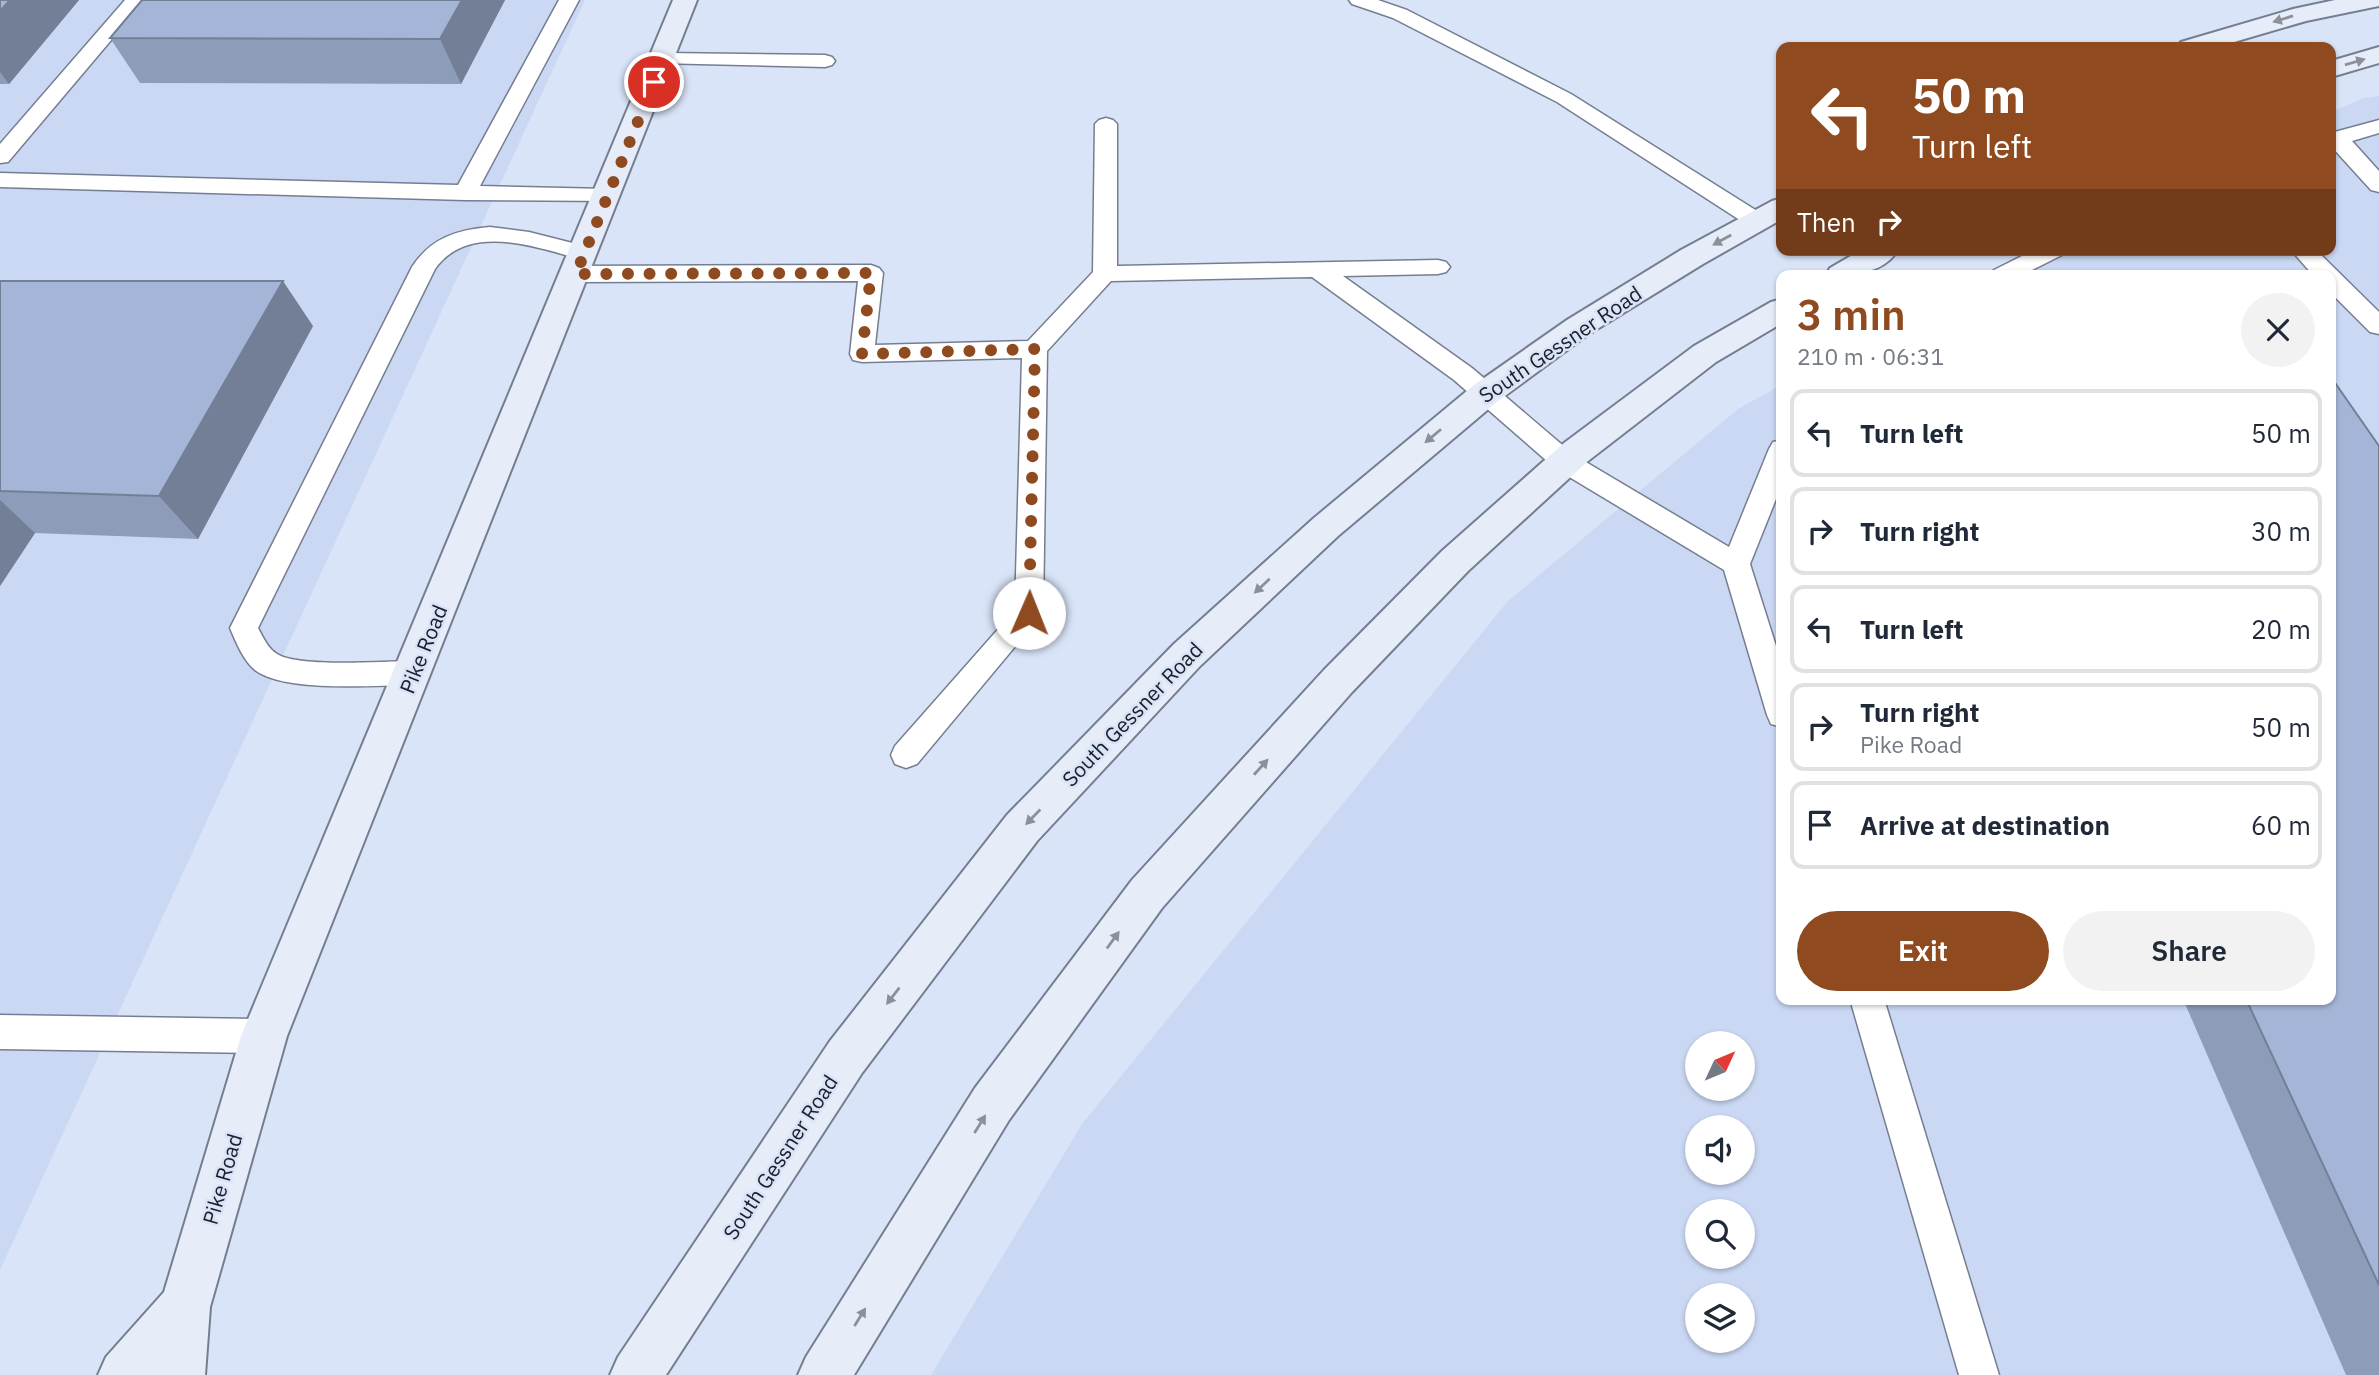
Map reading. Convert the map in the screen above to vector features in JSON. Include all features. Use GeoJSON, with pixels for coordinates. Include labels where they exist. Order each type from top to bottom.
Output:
{"type":"FeatureCollection","features":[{"type":"Feature","properties":{"kind":"main road","name":"Pike Road"},"geometry":{"type":"LineString","coordinates":[[179,1375],[185,1307],[264,1036],[685,0]]}},
{"type":"Feature","properties":{"kind":"main road"},"geometry":{"type":"LineString","coordinates":[[2207,42],[2302,14],[2373,0]]}},
{"type":"Feature","properties":{"kind":"main road"},"geometry":{"type":"LineString","coordinates":[[2336,68],[2379,55]]}},
{"type":"Feature","properties":{"kind":"main road","name":"South Gessner Road"},"geometry":{"type":"LineString","coordinates":[[636,1375],[846,1057],[1022,828],[1187,655],[1326,527],[1486,393],[1578,327],[1769,214]]}},
{"type":"Feature","properties":{"kind":"main road"},"geometry":{"type":"LineString","coordinates":[[1849,270],[1873,256]]}},
{"type":"Feature","properties":{"kind":"main road"},"geometry":{"type":"LineString","coordinates":[[824,1375],[992,1104],[1147,894],[1357,661],[1455,561],[1565,462],[1705,354],[1776,313]]}},
{"type":"Feature","properties":{"kind":"main road","name":"Pike Road"},"geometry":{"type":"LineString","coordinates":[[124,1375],[185,1307]]}},
{"type":"Feature","properties":{"kind":"lane"},"geometry":{"type":"LineString","coordinates":[[0,157],[135,0]]}},
{"type":"Feature","properties":{"kind":"lane"},"geometry":{"type":"LineString","coordinates":[[466,193],[569,0]]}},
{"type":"Feature","properties":{"kind":"lane"},"geometry":{"type":"LineString","coordinates":[[1359,0],[1400,14],[1564,98],[1769,214]]}},
{"type":"Feature","properties":{"kind":"lane"},"geometry":{"type":"LineString","coordinates":[[663,59],[825,61]]}},
{"type":"Feature","properties":{"kind":"lane"},"geometry":{"type":"LineString","coordinates":[[906,755],[1029,613],[1035,349],[1105,274],[1106,124]]}},
{"type":"Feature","properties":{"kind":"lane"},"geometry":{"type":"LineString","coordinates":[[2336,138],[2379,126]]}},
{"type":"Feature","properties":{"kind":"lane"},"geometry":{"type":"LineString","coordinates":[[2336,141],[2379,185]]}},
{"type":"Feature","properties":{"kind":"lane"},"geometry":{"type":"LineString","coordinates":[[0,180],[607,196]]}},
{"type":"Feature","properties":{"kind":"lane"},"geometry":{"type":"LineString","coordinates":[[413,673],[319,673],[271,666],[253,647],[244,628],[424,267],[438,250],[462,239],[489,234],[516,236],[580,263],[871,273],[862,354],[1035,349]]}},
{"type":"Feature","properties":{"kind":"lane"},"geometry":{"type":"LineString","coordinates":[[2012,270],[2042,256]]}},
{"type":"Feature","properties":{"kind":"lane"},"geometry":{"type":"LineString","coordinates":[[2308,256],[2322,270]]}},
{"type":"Feature","properties":{"kind":"lane"},"geometry":{"type":"LineString","coordinates":[[1105,274],[1438,267]]}},
{"type":"Feature","properties":{"kind":"lane"},"geometry":{"type":"LineString","coordinates":[[1318,270],[1486,393],[1565,462],[1736,564]]}},
{"type":"Feature","properties":{"kind":"lane"},"geometry":{"type":"LineString","coordinates":[[2336,284],[2379,326]]}},
{"type":"Feature","properties":{"kind":"lane"},"geometry":{"type":"LineString","coordinates":[[1776,464],[1736,564],[1776,695]]}},
{"type":"Feature","properties":{"kind":"lane"},"geometry":{"type":"LineString","coordinates":[[1869,1005],[1979,1375]]}},
{"type":"Feature","properties":{"kind":"lane"},"geometry":{"type":"LineString","coordinates":[[0,1032],[264,1036]]}},
{"type":"Feature","properties":{"kind":"shaded area"},"geometry":{"type":"Polygon","coordinates":[[[0,0],[585,0],[0,1270],[0,0]]]}},
{"type":"Feature","properties":{"kind":"shaded area"},"geometry":{"type":"Polygon","coordinates":[[[2379,96],[2379,1375],[931,1375],[1082,1124],[1508,601],[1738,409],[1776,388],[1776,1005],[2336,1005],[2336,270],[1992,270],[2017,256],[2336,256],[2336,110],[2364,98],[2379,96]]]}},
{"type":"Feature","properties":{"kind":"building"},"geometry":{"type":"Polygon","coordinates":[[[0,0],[10,0],[0,11],[0,0]]]}},
{"type":"Feature","properties":{"kind":"building"},"geometry":{"type":"Polygon","coordinates":[[[142,0],[462,0],[440,39],[110,38],[142,0]]]}},
{"type":"Feature","properties":{"kind":"building"},"geometry":{"type":"Polygon","coordinates":[[[0,281],[283,281],[159,496],[0,491],[0,281]]]}},
{"type":"Feature","properties":{"kind":"building"},"geometry":{"type":"Polygon","coordinates":[[[2336,384],[2379,446],[2379,1285],[2249,1005],[2336,1005],[2336,384]]]}},
{"type":"Feature","properties":{"kind":"route"},"geometry":{"type":"LineString","coordinates":[[654,82],[576,274],[871,273],[862,354],[1035,349],[1029,613]]}}]}
